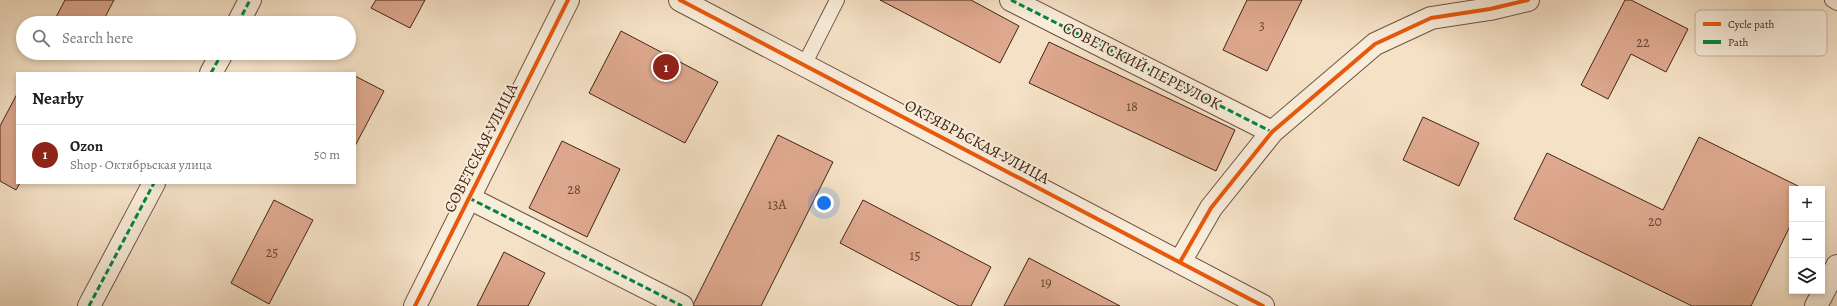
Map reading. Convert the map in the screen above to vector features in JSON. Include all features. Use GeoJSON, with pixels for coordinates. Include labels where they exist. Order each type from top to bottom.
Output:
{"type":"FeatureCollection","features":[{"type":"Feature","properties":{"kind":"street"},"geometry":{"type":"LineString","coordinates":[[242,16],[250,0]]}},
{"type":"Feature","properties":{"kind":"street","name":"СОВЕТСКАЯ УЛИЦА"},"geometry":{"type":"LineString","coordinates":[[415,306],[568,0]]}},
{"type":"Feature","properties":{"kind":"street","name":"ОКТЯБРЬСКАЯ УЛИЦА"},"geometry":{"type":"LineString","coordinates":[[680,0],[1263,306]]}},
{"type":"Feature","properties":{"kind":"street","name":"СОВЕТСКИЙ ПЕРЕУЛОК"},"geometry":{"type":"LineString","coordinates":[[1011,0],[1272,132]]}},
{"type":"Feature","properties":{"kind":"street"},"geometry":{"type":"LineString","coordinates":[[1180,262],[1211,208],[1272,132],[1374,44],[1431,18],[1490,10],[1528,0]]}},
{"type":"Feature","properties":{"kind":"street"},"geometry":{"type":"LineString","coordinates":[[212,72],[218,60]]}},
{"type":"Feature","properties":{"kind":"street"},"geometry":{"type":"LineString","coordinates":[[89,306],[153,184]]}},
{"type":"Feature","properties":{"kind":"street"},"geometry":{"type":"LineString","coordinates":[[469,198],[682,306]]}},
{"type":"Feature","properties":{"kind":"street"},"geometry":{"type":"LineString","coordinates":[[1816,306],[1837,266]]}},
{"type":"Feature","properties":{"kind":"lane"},"geometry":{"type":"LineString","coordinates":[[804,65],[837,0]]}},
{"type":"Feature","properties":{"kind":"lane"},"geometry":{"type":"LineString","coordinates":[[1832,0],[1837,3]]}},
{"type":"Feature","properties":{"kind":"building"},"geometry":{"type":"Polygon","coordinates":[[[65,0],[114,0],[106,16],[57,16],[65,0]]]}},
{"type":"Feature","properties":{"kind":"building"},"geometry":{"type":"Polygon","coordinates":[[[376,0],[425,0],[410,28],[371,8],[376,0]]]}},
{"type":"Feature","properties":{"kind":"building"},"geometry":{"type":"Polygon","coordinates":[[[880,0],[971,0],[1019,26],[1000,63],[880,0]]]}},
{"type":"Feature","properties":{"kind":"building"},"geometry":{"type":"Polygon","coordinates":[[[1247,0],[1302,0],[1267,71],[1223,50],[1247,0]]]}},
{"type":"Feature","properties":{"kind":"building"},"geometry":{"type":"Polygon","coordinates":[[[1625,0],[1631,0],[1688,29],[1666,72],[1631,54],[1608,99],[1581,85],[1625,0]]]}},
{"type":"Feature","properties":{"kind":"building"},"geometry":{"type":"Polygon","coordinates":[[[621,31],[718,82],[685,143],[589,93],[621,31]]]}},
{"type":"Feature","properties":{"kind":"building"},"geometry":{"type":"Polygon","coordinates":[[[1049,42],[1235,130],[1216,171],[1029,83],[1049,42]]]}},
{"type":"Feature","properties":{"kind":"building"},"geometry":{"type":"Polygon","coordinates":[[[356,77],[384,91],[356,144],[356,77]]]}},
{"type":"Feature","properties":{"kind":"building"},"geometry":{"type":"Polygon","coordinates":[[[16,96],[16,184],[19,184],[16,190],[0,181],[0,126],[16,96]]]}},
{"type":"Feature","properties":{"kind":"building"},"geometry":{"type":"Polygon","coordinates":[[[1423,117],[1479,143],[1459,186],[1403,160],[1423,117]]]}},
{"type":"Feature","properties":{"kind":"building"},"geometry":{"type":"Polygon","coordinates":[[[778,135],[833,162],[761,306],[695,306],[693,305],[778,135]]]}},
{"type":"Feature","properties":{"kind":"building"},"geometry":{"type":"Polygon","coordinates":[[[1699,137],[1798,186],[1789,186],[1789,228],[1751,306],[1692,306],[1514,219],[1547,153],[1663,210],[1699,137]]]}},
{"type":"Feature","properties":{"kind":"building"},"geometry":{"type":"Polygon","coordinates":[[[562,141],[620,169],[587,237],[529,208],[562,141]]]}},
{"type":"Feature","properties":{"kind":"building"},"geometry":{"type":"Polygon","coordinates":[[[274,200],[313,220],[269,304],[231,283],[274,200]]]}},
{"type":"Feature","properties":{"kind":"building"},"geometry":{"type":"Polygon","coordinates":[[[863,200],[991,267],[971,306],[959,306],[840,243],[863,200]]]}},
{"type":"Feature","properties":{"kind":"building"},"geometry":{"type":"Polygon","coordinates":[[[504,252],[545,273],[528,306],[477,306],[504,252]]]}},
{"type":"Feature","properties":{"kind":"building"},"geometry":{"type":"Polygon","coordinates":[[[1029,258],[1120,306],[1004,306],[1029,258]]]}},
{"type":"Feature","properties":{"kind":"marked path"},"geometry":{"type":"LineString","coordinates":[[242,16],[250,0]]}},
{"type":"Feature","properties":{"kind":"marked path"},"geometry":{"type":"LineString","coordinates":[[1011,0],[1272,132]]}},
{"type":"Feature","properties":{"kind":"marked path"},"geometry":{"type":"LineString","coordinates":[[212,72],[218,60]]}},
{"type":"Feature","properties":{"kind":"marked path"},"geometry":{"type":"LineString","coordinates":[[89,306],[153,184]]}},
{"type":"Feature","properties":{"kind":"marked path"},"geometry":{"type":"LineString","coordinates":[[469,198],[682,306]]}},
{"type":"Feature","properties":{"kind":"cycle path"},"geometry":{"type":"LineString","coordinates":[[415,306],[568,0]]}},
{"type":"Feature","properties":{"kind":"cycle path"},"geometry":{"type":"LineString","coordinates":[[680,0],[1263,306]]}},
{"type":"Feature","properties":{"kind":"cycle path"},"geometry":{"type":"LineString","coordinates":[[1180,262],[1211,208],[1272,132],[1375,44],[1431,18],[1490,9],[1528,0]]}},
{"type":"Feature","properties":{"kind":"place","name":"Ozon"},"geometry":{"type":"Point","coordinates":[666,67]}}]}
